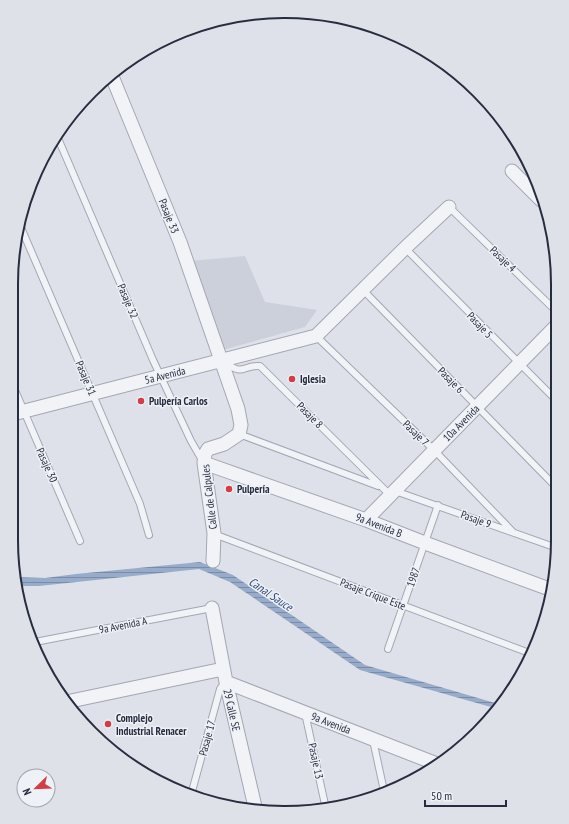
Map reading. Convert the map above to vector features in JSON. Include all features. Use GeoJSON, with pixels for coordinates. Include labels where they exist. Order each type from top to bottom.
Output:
{"type":"FeatureCollection","features":[{"type":"Feature","properties":{"kind":"street","name":"Pasaje 33"},"geometry":{"type":"LineString","coordinates":[[114,80],[180,242],[221,360]]}},
{"type":"Feature","properties":{"kind":"street"},"geometry":{"type":"LineString","coordinates":[[512,171],[535,194]]}},
{"type":"Feature","properties":{"kind":"street"},"geometry":{"type":"LineString","coordinates":[[316,336],[362,289],[449,207]]}},
{"type":"Feature","properties":{"kind":"street","name":"10a Avenida"},"geometry":{"type":"LineString","coordinates":[[366,520],[388,491],[434,450],[551,331]]}},
{"type":"Feature","properties":{"kind":"street","name":"5a Avenida"},"geometry":{"type":"LineString","coordinates":[[18,412],[316,336]]}},
{"type":"Feature","properties":{"kind":"street"},"geometry":{"type":"LineString","coordinates":[[221,360],[238,409],[241,424],[239,434]]}},
{"type":"Feature","properties":{"kind":"street","name":"Calle de Calpules"},"geometry":{"type":"LineString","coordinates":[[214,561],[214,534],[204,463],[205,454],[208,449],[224,444],[239,434]]}},
{"type":"Feature","properties":{"kind":"street","name":"9a Avenida B"},"geometry":{"type":"LineString","coordinates":[[204,463],[366,520],[425,544],[547,588]]}},
{"type":"Feature","properties":{"kind":"street","name":"29 Calle SE"},"geometry":{"type":"LineString","coordinates":[[212,608],[223,669],[254,804]]}},
{"type":"Feature","properties":{"kind":"street"},"geometry":{"type":"LineString","coordinates":[[72,701],[223,669]]}},
{"type":"Feature","properties":{"kind":"street","name":"9a Avenida"},"geometry":{"type":"LineString","coordinates":[[226,682],[432,762]]}},
{"type":"Feature","properties":{"kind":"lane","name":"Pasaje 32"},"geometry":{"type":"LineString","coordinates":[[60,142],[161,376],[191,441],[204,463]]}},
{"type":"Feature","properties":{"kind":"lane","name":"Pasaje 4"},"geometry":{"type":"LineString","coordinates":[[449,207],[551,306]]}},
{"type":"Feature","properties":{"kind":"lane","name":"Pasaje 31"},"geometry":{"type":"LineString","coordinates":[[23,233],[140,504],[149,535]]}},
{"type":"Feature","properties":{"kind":"lane","name":"Pasaje 5"},"geometry":{"type":"LineString","coordinates":[[405,248],[551,396]]}},
{"type":"Feature","properties":{"kind":"lane","name":"Pasaje 6"},"geometry":{"type":"LineString","coordinates":[[362,289],[551,482]]}},
{"type":"Feature","properties":{"kind":"lane","name":"Pasaje 7"},"geometry":{"type":"LineString","coordinates":[[316,336],[434,450],[513,532]]}},
{"type":"Feature","properties":{"kind":"lane","name":"Pasaje 8"},"geometry":{"type":"LineString","coordinates":[[221,360],[235,370],[242,371],[254,366],[260,366],[388,491]]}},
{"type":"Feature","properties":{"kind":"lane","name":"Pasaje 30"},"geometry":{"type":"LineString","coordinates":[[18,412],[80,541]]}},
{"type":"Feature","properties":{"kind":"lane","name":"Pasaje 9"},"geometry":{"type":"LineString","coordinates":[[239,434],[388,491],[438,505],[551,546]]}},
{"type":"Feature","properties":{"kind":"lane","name":"1987"},"geometry":{"type":"LineString","coordinates":[[388,649],[438,505]]}},
{"type":"Feature","properties":{"kind":"lane","name":"Pasaje Crique Este"},"geometry":{"type":"LineString","coordinates":[[214,534],[526,652]]}},
{"type":"Feature","properties":{"kind":"lane","name":"9a Avenida A"},"geometry":{"type":"LineString","coordinates":[[38,641],[212,608]]}},
{"type":"Feature","properties":{"kind":"lane","name":"Pasaje 17"},"geometry":{"type":"LineString","coordinates":[[192,790],[220,689],[226,682]]}},
{"type":"Feature","properties":{"kind":"lane","name":"Pasaje 13"},"geometry":{"type":"LineString","coordinates":[[305,713],[325,803]]}},
{"type":"Feature","properties":{"kind":"lane"},"geometry":{"type":"LineString","coordinates":[[372,738],[383,787]]}},
{"type":"Feature","properties":{"kind":"shaded area"},"geometry":{"type":"Polygon","coordinates":[[[245,256],[265,302],[317,310],[305,327],[219,351],[190,261],[245,256]]]}},
{"type":"Feature","properties":{"kind":"water"},"geometry":{"type":"Polygon","coordinates":[[[200,562],[233,575],[365,665],[495,703],[492,707],[360,670],[230,582],[199,569],[39,586],[22,586],[21,577],[45,578],[200,562]]]}},
{"type":"Feature","properties":{"kind":"place","name":"Iglesia"},"geometry":{"type":"Point","coordinates":[292,379]}},
{"type":"Feature","properties":{"kind":"place","name":"Pulpería Carlos"},"geometry":{"type":"Point","coordinates":[141,401]}},
{"type":"Feature","properties":{"kind":"place","name":"Pulpería"},"geometry":{"type":"Point","coordinates":[229,489]}},
{"type":"Feature","properties":{"kind":"place","name":"Complejo Industrial Renacer"},"geometry":{"type":"Point","coordinates":[108,724]}},
{"type":"Feature","properties":{"kind":"water label","name":"Canal Sauce"},"geometry":{"type":"Point","coordinates":[271,594]}}]}
